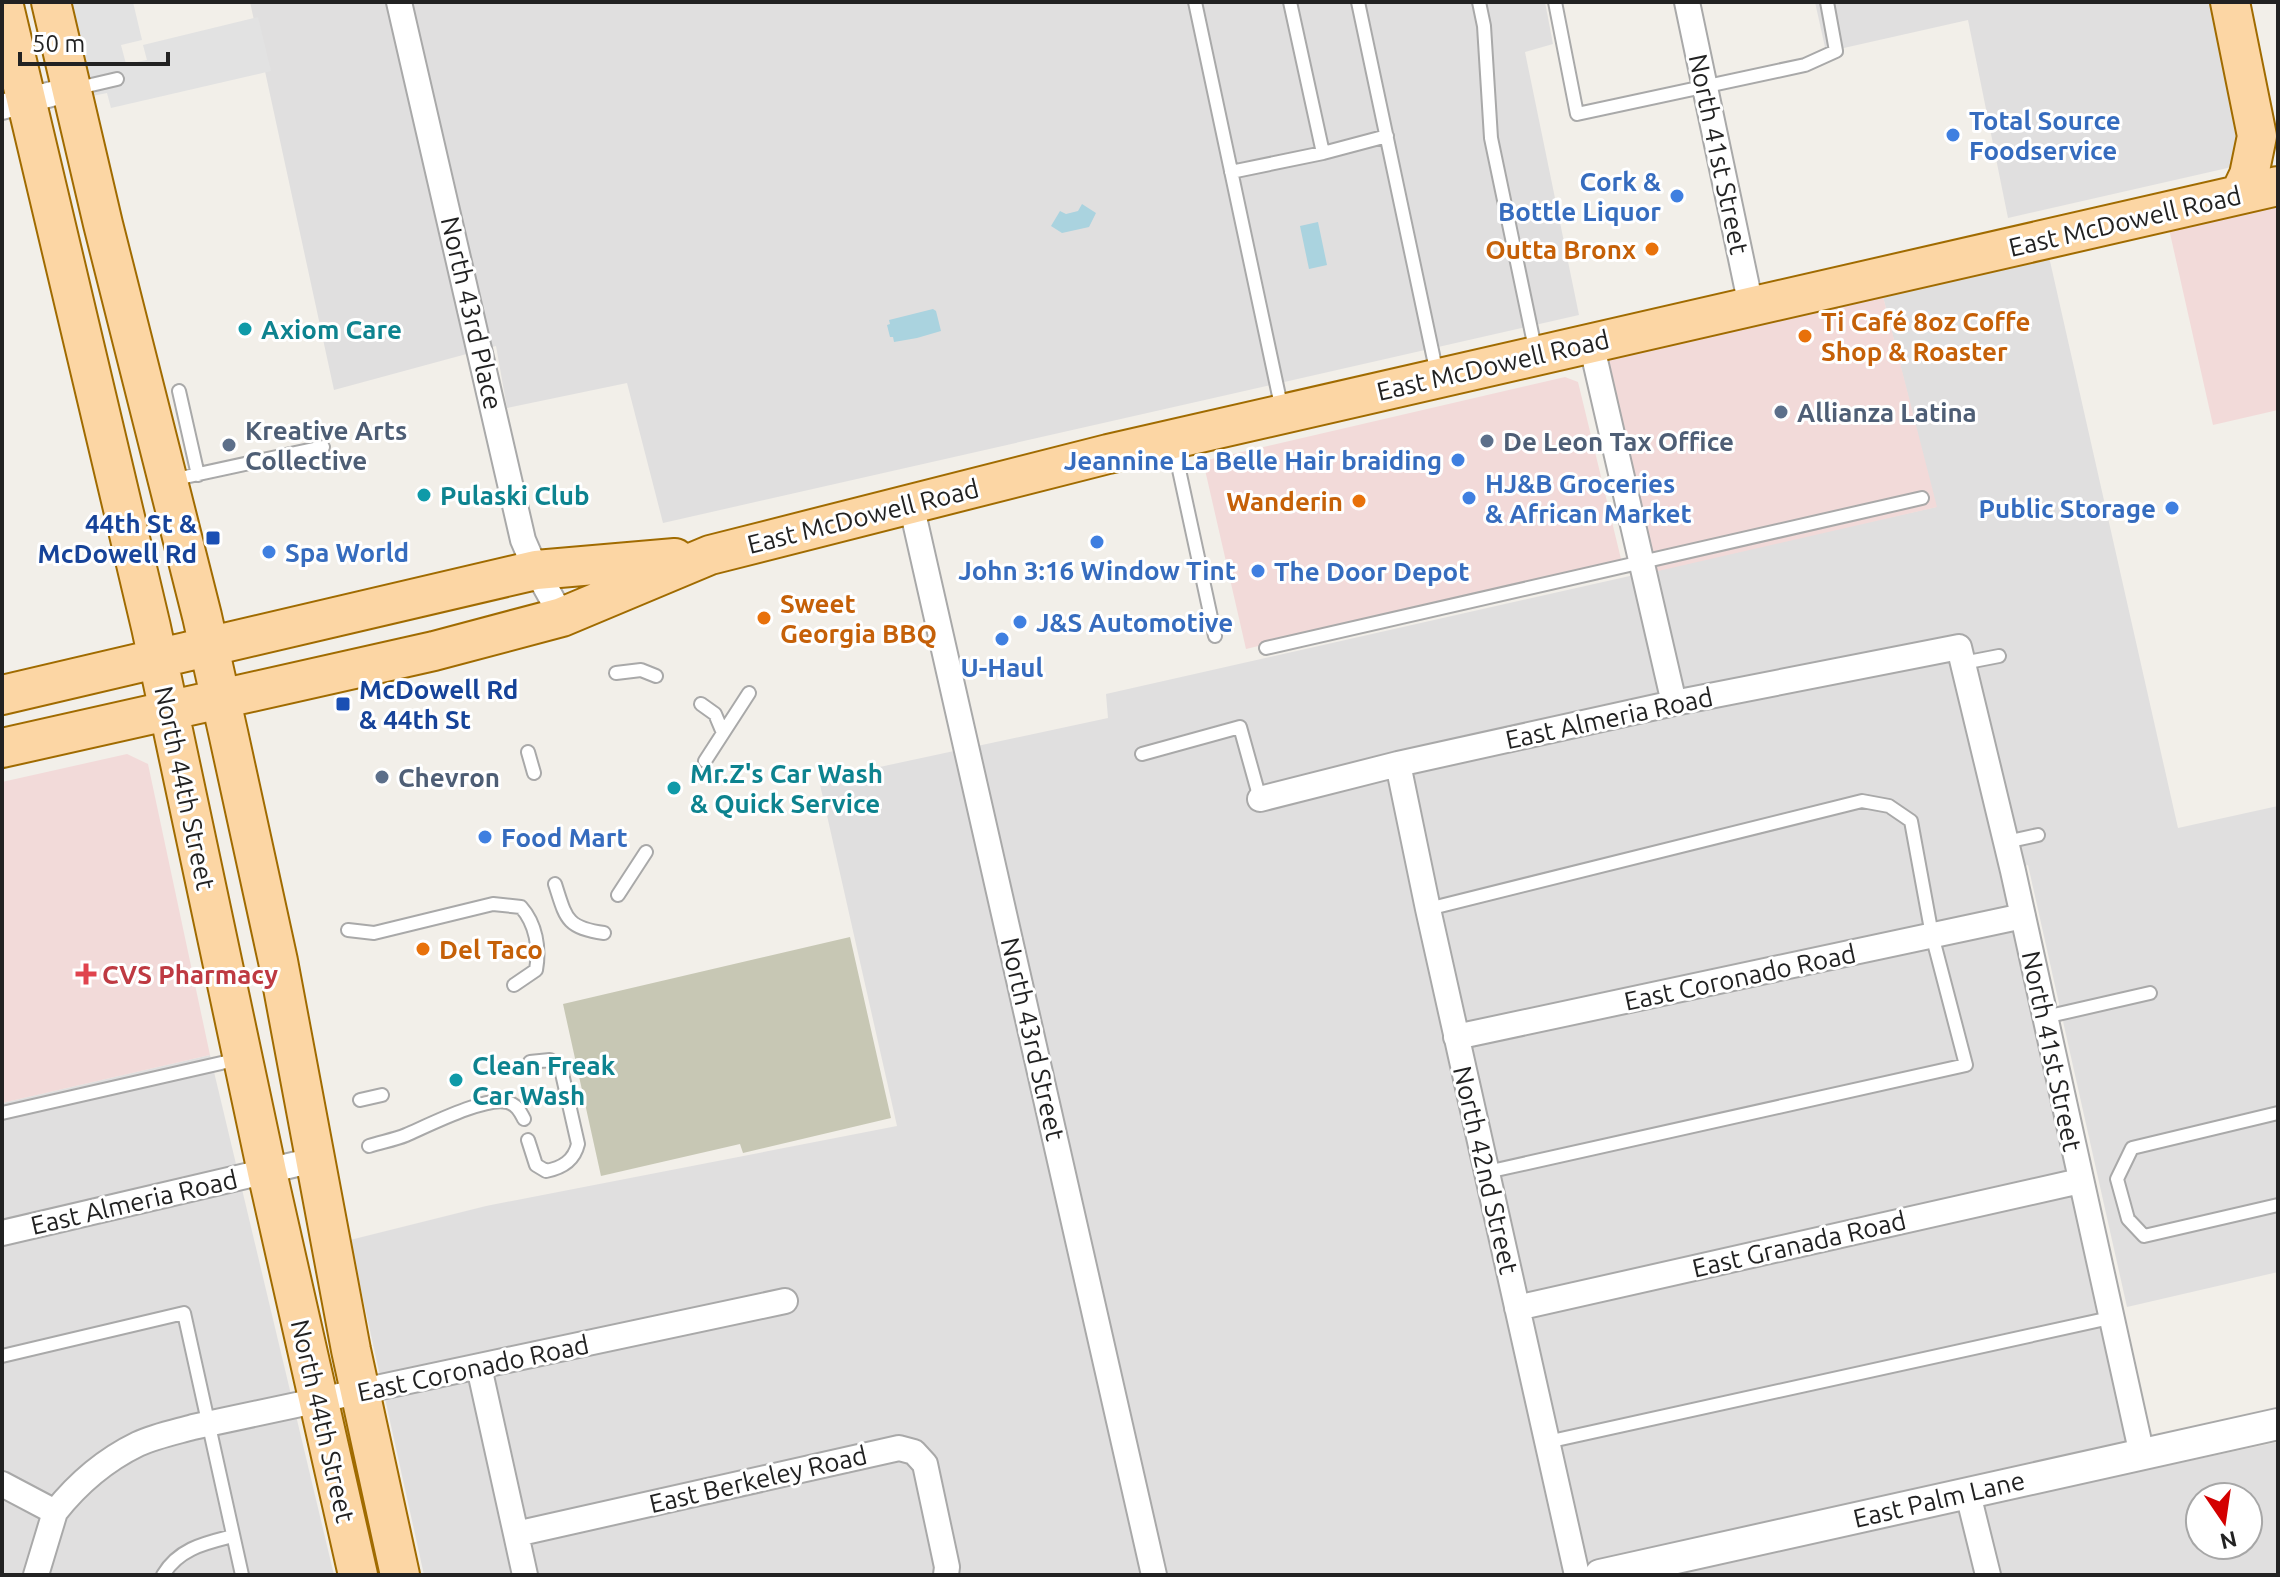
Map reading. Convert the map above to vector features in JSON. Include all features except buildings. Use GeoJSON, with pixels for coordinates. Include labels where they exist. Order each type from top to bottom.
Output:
{"type":"FeatureCollection","features":[{"type":"Feature","properties":{"kind":"main road","name":"North 44th Street"},"geometry":{"type":"LineString","coordinates":[[3,2],[12,88],[158,659],[242,1058],[358,1575]]}},
{"type":"Feature","properties":{"kind":"main road","name":"North 44th Street"},"geometry":{"type":"LineString","coordinates":[[51,2],[71,89],[183,478],[209,647],[278,961],[359,1391],[400,1575]]}},
{"type":"Feature","properties":{"kind":"main road"},"geometry":{"type":"LineString","coordinates":[[2230,2],[2257,136],[2249,175],[2240,194]]}},
{"type":"Feature","properties":{"kind":"main road","name":"East McDowell Road"},"geometry":{"type":"LineString","coordinates":[[2,748],[434,651],[562,617],[710,555],[1172,439],[2278,186]]}},
{"type":"Feature","properties":{"kind":"main road","name":"East McDowell Road"},"geometry":{"type":"LineString","coordinates":[[2,695],[536,570],[710,555]]}},
{"type":"Feature","properties":{"kind":"street","name":"North 43rd Place"},"geometry":{"type":"LineString","coordinates":[[399,2],[519,522],[536,570],[562,617]]}},
{"type":"Feature","properties":{"kind":"street","name":"North 41st Street"},"geometry":{"type":"LineString","coordinates":[[1687,2],[1751,306]]}},
{"type":"Feature","properties":{"kind":"street"},"geometry":{"type":"LineString","coordinates":[[12,88],[71,89]]}},
{"type":"Feature","properties":{"kind":"street"},"geometry":{"type":"LineString","coordinates":[[1591,343],[1674,703]]}},
{"type":"Feature","properties":{"kind":"street","name":"North 43rd Street"},"geometry":{"type":"LineString","coordinates":[[911,504],[1154,1575]]}},
{"type":"Feature","properties":{"kind":"street","name":"North 41st Street"},"geometry":{"type":"LineString","coordinates":[[1961,655],[2023,916],[2142,1455]]}},
{"type":"Feature","properties":{"kind":"street","name":"East Almeria Road"},"geometry":{"type":"LineString","coordinates":[[1260,799],[1398,764],[1674,703],[1961,655]]}},
{"type":"Feature","properties":{"kind":"street","name":"North 42nd Street"},"geometry":{"type":"LineString","coordinates":[[1398,764],[1577,1575]]}},
{"type":"Feature","properties":{"kind":"street","name":"East Coronado Road"},"geometry":{"type":"LineString","coordinates":[[1456,1037],[2023,916]]}},
{"type":"Feature","properties":{"kind":"street","name":"East Almeria Road"},"geometry":{"type":"LineString","coordinates":[[2,1233],[314,1160]]}},
{"type":"Feature","properties":{"kind":"street","name":"East Granada Road"},"geometry":{"type":"LineString","coordinates":[[1517,1308],[2080,1181]]}},
{"type":"Feature","properties":{"kind":"street","name":"East Coronado Road"},"geometry":{"type":"LineString","coordinates":[[55,1512],[72,1490],[95,1471],[140,1443],[318,1399],[785,1301]]}},
{"type":"Feature","properties":{"kind":"street"},"geometry":{"type":"LineString","coordinates":[[479,1367],[525,1575]]}},
{"type":"Feature","properties":{"kind":"street","name":"East Palm Lane"},"geometry":{"type":"LineString","coordinates":[[1600,1575],[2278,1424]]}},
{"type":"Feature","properties":{"kind":"street","name":"East Berkeley Road"},"geometry":{"type":"LineString","coordinates":[[516,1534],[899,1448],[914,1452],[925,1464],[947,1567],[946,1575]]}},
{"type":"Feature","properties":{"kind":"street"},"geometry":{"type":"LineString","coordinates":[[2,1484],[55,1512],[36,1575]]}},
{"type":"Feature","properties":{"kind":"street"},"geometry":{"type":"LineString","coordinates":[[1968,1494],[1988,1575]]}},
{"type":"Feature","properties":{"kind":"lane"},"geometry":{"type":"LineString","coordinates":[[1195,2],[1282,413]]}},
{"type":"Feature","properties":{"kind":"lane"},"geometry":{"type":"LineString","coordinates":[[1290,2],[1323,153]]}},
{"type":"Feature","properties":{"kind":"lane"},"geometry":{"type":"LineString","coordinates":[[1358,2],[1417,291],[1438,378]]}},
{"type":"Feature","properties":{"kind":"lane"},"geometry":{"type":"LineString","coordinates":[[1479,2],[1484,26],[1491,138],[1537,355]]}},
{"type":"Feature","properties":{"kind":"lane"},"geometry":{"type":"LineString","coordinates":[[1555,2],[1577,114],[1805,65],[1836,51],[1827,2]]}},
{"type":"Feature","properties":{"kind":"lane"},"geometry":{"type":"LineString","coordinates":[[71,89],[117,79]]}},
{"type":"Feature","properties":{"kind":"lane"},"geometry":{"type":"LineString","coordinates":[[1231,172],[1387,136]]}},
{"type":"Feature","properties":{"kind":"lane"},"geometry":{"type":"LineString","coordinates":[[179,391],[183,478],[323,447]]}},
{"type":"Feature","properties":{"kind":"lane"},"geometry":{"type":"LineString","coordinates":[[1172,439],[1215,636]]}},
{"type":"Feature","properties":{"kind":"lane"},"geometry":{"type":"LineString","coordinates":[[1266,648],[1922,498]]}},
{"type":"Feature","properties":{"kind":"lane"},"geometry":{"type":"LineString","coordinates":[[1961,655],[1999,656]]}},
{"type":"Feature","properties":{"kind":"lane"},"geometry":{"type":"LineString","coordinates":[[616,673],[641,670],[656,676]]}},
{"type":"Feature","properties":{"kind":"lane"},"geometry":{"type":"LineString","coordinates":[[705,761],[749,693]]}},
{"type":"Feature","properties":{"kind":"lane"},"geometry":{"type":"LineString","coordinates":[[701,704],[715,714],[723,733]]}},
{"type":"Feature","properties":{"kind":"lane"},"geometry":{"type":"LineString","coordinates":[[1142,754],[1240,727],[1260,799]]}},
{"type":"Feature","properties":{"kind":"lane"},"geometry":{"type":"LineString","coordinates":[[528,752],[534,773]]}},
{"type":"Feature","properties":{"kind":"lane"},"geometry":{"type":"LineString","coordinates":[[1428,909],[1862,801],[1889,806],[1911,821],[1932,935],[1966,1065],[1487,1172]]}},
{"type":"Feature","properties":{"kind":"lane"},"geometry":{"type":"LineString","coordinates":[[2006,842],[2038,835]]}},
{"type":"Feature","properties":{"kind":"lane"},"geometry":{"type":"LineString","coordinates":[[618,895],[646,852]]}},
{"type":"Feature","properties":{"kind":"lane"},"geometry":{"type":"LineString","coordinates":[[555,884],[566,918],[584,931],[604,933]]}},
{"type":"Feature","properties":{"kind":"lane"},"geometry":{"type":"LineString","coordinates":[[348,930],[374,933],[493,904],[521,907],[529,915],[539,953],[536,970],[514,985]]}},
{"type":"Feature","properties":{"kind":"lane"},"geometry":{"type":"LineString","coordinates":[[2045,1017],[2150,993]]}},
{"type":"Feature","properties":{"kind":"lane"},"geometry":{"type":"LineString","coordinates":[[2,1113],[242,1058]]}},
{"type":"Feature","properties":{"kind":"lane"},"geometry":{"type":"LineString","coordinates":[[528,1140],[536,1165],[546,1171],[568,1162],[575,1155],[578,1144],[561,1069],[555,1062],[544,1059],[530,1062]]}},
{"type":"Feature","properties":{"kind":"lane"},"geometry":{"type":"LineString","coordinates":[[360,1100],[382,1095]]}},
{"type":"Feature","properties":{"kind":"lane"},"geometry":{"type":"LineString","coordinates":[[369,1146],[402,1137],[437,1121],[494,1102],[510,1102],[524,1119]]}},
{"type":"Feature","properties":{"kind":"lane"},"geometry":{"type":"LineString","coordinates":[[2278,1113],[2132,1148],[2117,1179],[2128,1219],[2144,1236],[2278,1205]]}},
{"type":"Feature","properties":{"kind":"lane"},"geometry":{"type":"LineString","coordinates":[[2,1356],[184,1313],[242,1575]]}},
{"type":"Feature","properties":{"kind":"lane"},"geometry":{"type":"LineString","coordinates":[[1547,1442],[2110,1318]]}},
{"type":"Feature","properties":{"kind":"lane"},"geometry":{"type":"LineString","coordinates":[[163,1575],[194,1545],[233,1536]]}},
{"type":"Feature","properties":{"kind":"shaded area"},"geometry":{"type":"Polygon","coordinates":[[[71,2],[133,2],[142,40],[121,45],[126,64],[147,60],[143,45],[258,17],[271,71],[111,108],[107,93],[92,96],[71,2]]]}},
{"type":"Feature","properties":{"kind":"shaded area"},"geometry":{"type":"Polygon","coordinates":[[[250,2],[1545,2],[1553,44],[1525,52],[1579,315],[663,523],[627,383],[507,408],[496,346],[334,390],[250,2]]]}},
{"type":"Feature","properties":{"kind":"shaded area"},"geometry":{"type":"Polygon","coordinates":[[[1815,2],[2219,2],[2248,142],[2232,167],[2008,218],[1968,20],[1826,52],[1815,2]]]}},
{"type":"Feature","properties":{"kind":"shaded area"},"geometry":{"type":"Polygon","coordinates":[[[2278,186],[2278,410],[2213,425],[2165,211],[2278,186]]]}},
{"type":"Feature","properties":{"kind":"shaded area"},"geometry":{"type":"Polygon","coordinates":[[[2045,239],[2178,828],[2278,806],[2278,1272],[2127,1307],[2028,865],[2013,871],[1971,674],[2132,1473],[2278,1442],[2278,1575],[424,1575],[350,1240],[486,1206],[897,1126],[819,780],[1108,718],[1106,694],[1936,507],[1878,277],[2045,239]]]}},
{"type":"Feature","properties":{"kind":"shaded area"},"geometry":{"type":"Polygon","coordinates":[[[1878,277],[1937,507],[1645,574],[1591,343],[1878,277]]]}},
{"type":"Feature","properties":{"kind":"shaded area"},"geometry":{"type":"Polygon","coordinates":[[[1565,377],[1578,382],[1621,559],[1246,649],[1203,461],[1565,377]]]}},
{"type":"Feature","properties":{"kind":"shaded area"},"geometry":{"type":"Polygon","coordinates":[[[127,754],[148,764],[210,1055],[2,1103],[2,782],[127,754]]]}},
{"type":"Feature","properties":{"kind":"shaded area"},"geometry":{"type":"Polygon","coordinates":[[[850,937],[891,1118],[743,1153],[740,1144],[601,1176],[563,1004],[850,937]]]}},
{"type":"Feature","properties":{"kind":"shaded area"},"geometry":{"type":"Polygon","coordinates":[[[210,1055],[334,1575],[2,1575],[2,1103],[210,1055]]]}},
{"type":"Feature","properties":{"kind":"water"},"geometry":{"type":"Polygon","coordinates":[[[1082,204],[1096,213],[1089,227],[1062,233],[1051,226],[1060,211],[1066,214],[1078,211],[1082,204]]]}},
{"type":"Feature","properties":{"kind":"water"},"geometry":{"type":"Polygon","coordinates":[[[1318,222],[1327,265],[1309,269],[1300,226],[1318,222]]]}},
{"type":"Feature","properties":{"kind":"water"},"geometry":{"type":"Polygon","coordinates":[[[933,309],[941,331],[894,342],[890,337],[889,320],[933,309]]]}},
{"type":"Feature","properties":{"kind":"place","name":"Total Source Foodservice"},"geometry":{"type":"Point","coordinates":[1953,135]}},
{"type":"Feature","properties":{"kind":"place","name":"Cork & Bottle Liquor"},"geometry":{"type":"Point","coordinates":[1677,196]}},
{"type":"Feature","properties":{"kind":"place","name":"Outta Bronx"},"geometry":{"type":"Point","coordinates":[1652,249]}},
{"type":"Feature","properties":{"kind":"place","name":"Axiom Care"},"geometry":{"type":"Point","coordinates":[245,329]}},
{"type":"Feature","properties":{"kind":"place","name":"Ti Café 8oz Coffe Shop & Roaster"},"geometry":{"type":"Point","coordinates":[1805,336]}},
{"type":"Feature","properties":{"kind":"place","name":"Allianza Latina"},"geometry":{"type":"Point","coordinates":[1781,412]}},
{"type":"Feature","properties":{"kind":"place","name":"De Leon Tax Office"},"geometry":{"type":"Point","coordinates":[1487,441]}},
{"type":"Feature","properties":{"kind":"place","name":"Kreative Arts Collective"},"geometry":{"type":"Point","coordinates":[229,445]}},
{"type":"Feature","properties":{"kind":"place","name":"Jeannine La Belle Hair braiding"},"geometry":{"type":"Point","coordinates":[1458,460]}},
{"type":"Feature","properties":{"kind":"place","name":"Pulaski Club"},"geometry":{"type":"Point","coordinates":[424,495]}},
{"type":"Feature","properties":{"kind":"place","name":"HJ&B Groceries & African Market"},"geometry":{"type":"Point","coordinates":[1469,498]}},
{"type":"Feature","properties":{"kind":"place","name":"Wanderin"},"geometry":{"type":"Point","coordinates":[1359,501]}},
{"type":"Feature","properties":{"kind":"place","name":"Public Storage"},"geometry":{"type":"Point","coordinates":[2172,508]}},
{"type":"Feature","properties":{"kind":"place","name":"44th St & McDowell Rd"},"geometry":{"type":"Point","coordinates":[213,538]}},
{"type":"Feature","properties":{"kind":"place","name":"John 3:16 Window Tint"},"geometry":{"type":"Point","coordinates":[1097,542]}},
{"type":"Feature","properties":{"kind":"place","name":"Spa World"},"geometry":{"type":"Point","coordinates":[269,552]}},
{"type":"Feature","properties":{"kind":"place","name":"The Door Depot"},"geometry":{"type":"Point","coordinates":[1258,571]}},
{"type":"Feature","properties":{"kind":"place","name":"Sweet Georgia BBQ"},"geometry":{"type":"Point","coordinates":[764,618]}},
{"type":"Feature","properties":{"kind":"place","name":"J&S Automotive"},"geometry":{"type":"Point","coordinates":[1020,622]}},
{"type":"Feature","properties":{"kind":"place","name":"U-Haul"},"geometry":{"type":"Point","coordinates":[1002,639]}},
{"type":"Feature","properties":{"kind":"place","name":"McDowell Rd & 44th St"},"geometry":{"type":"Point","coordinates":[343,704]}},
{"type":"Feature","properties":{"kind":"place","name":"Chevron"},"geometry":{"type":"Point","coordinates":[382,777]}},
{"type":"Feature","properties":{"kind":"place","name":"Mr.Z's Car Wash & Quick Service"},"geometry":{"type":"Point","coordinates":[674,788]}},
{"type":"Feature","properties":{"kind":"place","name":"Food Mart"},"geometry":{"type":"Point","coordinates":[485,837]}},
{"type":"Feature","properties":{"kind":"place","name":"Del Taco"},"geometry":{"type":"Point","coordinates":[423,949]}},
{"type":"Feature","properties":{"kind":"place","name":"CVS Pharmacy"},"geometry":{"type":"Point","coordinates":[86,974]}},
{"type":"Feature","properties":{"kind":"place","name":"Clean Freak Car Wash"},"geometry":{"type":"Point","coordinates":[456,1080]}}]}
